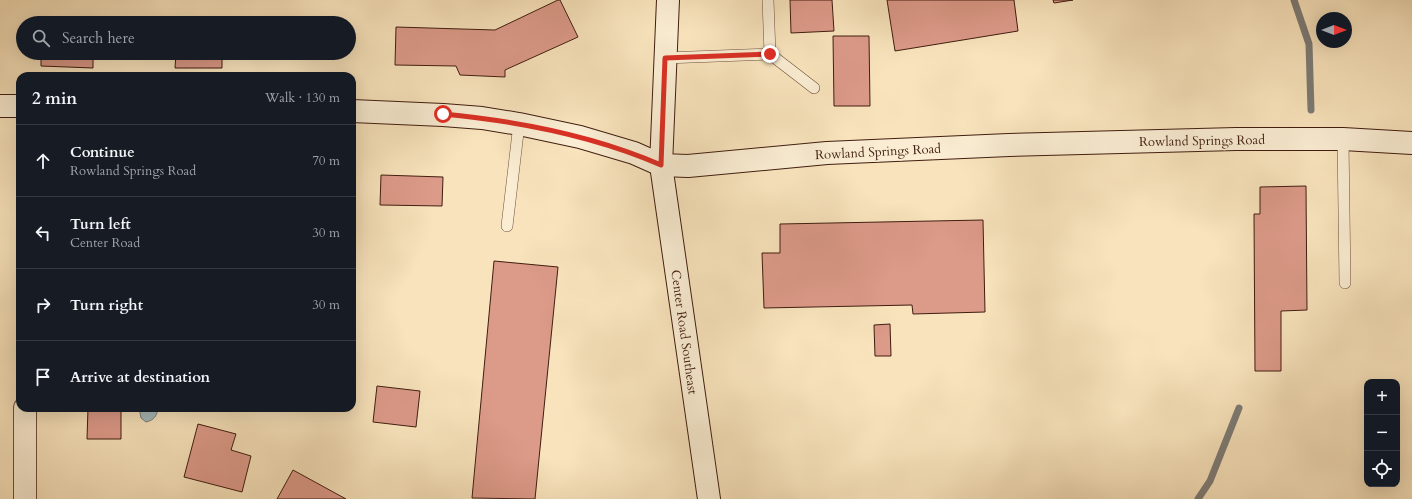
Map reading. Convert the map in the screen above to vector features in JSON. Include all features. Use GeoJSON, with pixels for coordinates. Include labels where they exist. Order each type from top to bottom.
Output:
{"type":"FeatureCollection","features":[{"type":"Feature","properties":{"kind":"street","name":"Center Road Southeast"},"geometry":{"type":"LineString","coordinates":[[668,0],[661,165],[709,499]]}},
{"type":"Feature","properties":{"kind":"street"},"geometry":{"type":"LineString","coordinates":[[0,106],[16,106]]}},
{"type":"Feature","properties":{"kind":"street","name":"Rowland Springs Road"},"geometry":{"type":"LineString","coordinates":[[356,111],[443,114],[519,124],[580,137],[634,153],[661,165],[688,166],[826,153],[1009,145],[1236,139],[1344,139],[1412,143]]}},
{"type":"Feature","properties":{"kind":"street"},"geometry":{"type":"LineString","coordinates":[[25,412],[25,499]]}},
{"type":"Feature","properties":{"kind":"lane"},"geometry":{"type":"LineString","coordinates":[[768,0],[770,54]]}},
{"type":"Feature","properties":{"kind":"lane"},"geometry":{"type":"LineString","coordinates":[[665,58],[770,54],[814,88]]}},
{"type":"Feature","properties":{"kind":"lane"},"geometry":{"type":"LineString","coordinates":[[507,226],[519,124]]}},
{"type":"Feature","properties":{"kind":"lane"},"geometry":{"type":"LineString","coordinates":[[1344,139],[1345,283]]}},
{"type":"Feature","properties":{"kind":"shaded area"},"geometry":{"type":"Polygon","coordinates":[[[140,412],[157,412],[155,417],[146,422],[141,418],[140,412]]]}},
{"type":"Feature","properties":{"kind":"building"},"geometry":{"type":"Polygon","coordinates":[[[560,0],[578,37],[505,70],[505,77],[460,75],[456,66],[395,65],[396,27],[495,30],[560,0]]]}},
{"type":"Feature","properties":{"kind":"building"},"geometry":{"type":"Polygon","coordinates":[[[790,0],[832,0],[834,31],[791,33],[790,0]]]}},
{"type":"Feature","properties":{"kind":"building"},"geometry":{"type":"Polygon","coordinates":[[[887,0],[1014,0],[1018,31],[895,51],[887,0]]]}},
{"type":"Feature","properties":{"kind":"building"},"geometry":{"type":"Polygon","coordinates":[[[1053,0],[1073,0],[1054,3],[1053,0]]]}},
{"type":"Feature","properties":{"kind":"building"},"geometry":{"type":"Polygon","coordinates":[[[833,36],[869,36],[870,106],[834,106],[833,36]]]}},
{"type":"Feature","properties":{"kind":"building"},"geometry":{"type":"Polygon","coordinates":[[[41,60],[93,60],[93,68],[41,66],[41,60]]]}},
{"type":"Feature","properties":{"kind":"building"},"geometry":{"type":"Polygon","coordinates":[[[176,60],[222,60],[222,68],[175,68],[176,60]]]}},
{"type":"Feature","properties":{"kind":"building"},"geometry":{"type":"Polygon","coordinates":[[[381,175],[443,177],[442,206],[380,205],[381,175]]]}},
{"type":"Feature","properties":{"kind":"building"},"geometry":{"type":"Polygon","coordinates":[[[1306,186],[1307,310],[1281,311],[1281,371],[1255,371],[1254,214],[1260,214],[1260,187],[1306,186]]]}},
{"type":"Feature","properties":{"kind":"building"},"geometry":{"type":"Polygon","coordinates":[[[983,220],[985,312],[913,314],[912,305],[764,308],[762,253],[780,253],[780,224],[983,220]]]}},
{"type":"Feature","properties":{"kind":"building"},"geometry":{"type":"Polygon","coordinates":[[[494,261],[558,267],[535,499],[472,498],[494,261]]]}},
{"type":"Feature","properties":{"kind":"building"},"geometry":{"type":"Polygon","coordinates":[[[890,324],[891,356],[875,356],[874,325],[890,324]]]}},
{"type":"Feature","properties":{"kind":"building"},"geometry":{"type":"Polygon","coordinates":[[[377,386],[420,391],[416,427],[373,422],[377,386]]]}},
{"type":"Feature","properties":{"kind":"building"},"geometry":{"type":"Polygon","coordinates":[[[88,412],[121,412],[121,439],[87,439],[88,412]]]}},
{"type":"Feature","properties":{"kind":"building"},"geometry":{"type":"Polygon","coordinates":[[[198,424],[236,434],[231,450],[251,456],[242,492],[184,477],[198,424]]]}},
{"type":"Feature","properties":{"kind":"building"},"geometry":{"type":"Polygon","coordinates":[[[293,470],[346,499],[277,499],[293,470]]]}},
{"type":"Feature","properties":{"kind":"waterway"},"geometry":{"type":"LineString","coordinates":[[1294,0],[1309,44],[1311,110]]}},
{"type":"Feature","properties":{"kind":"waterway"},"geometry":{"type":"LineString","coordinates":[[1198,499],[1210,481],[1239,408]]}},
{"type":"Feature","properties":{"kind":"route"},"geometry":{"type":"LineString","coordinates":[[443,114],[519,124],[580,137],[634,153],[661,165],[665,58],[770,54]]}}]}
